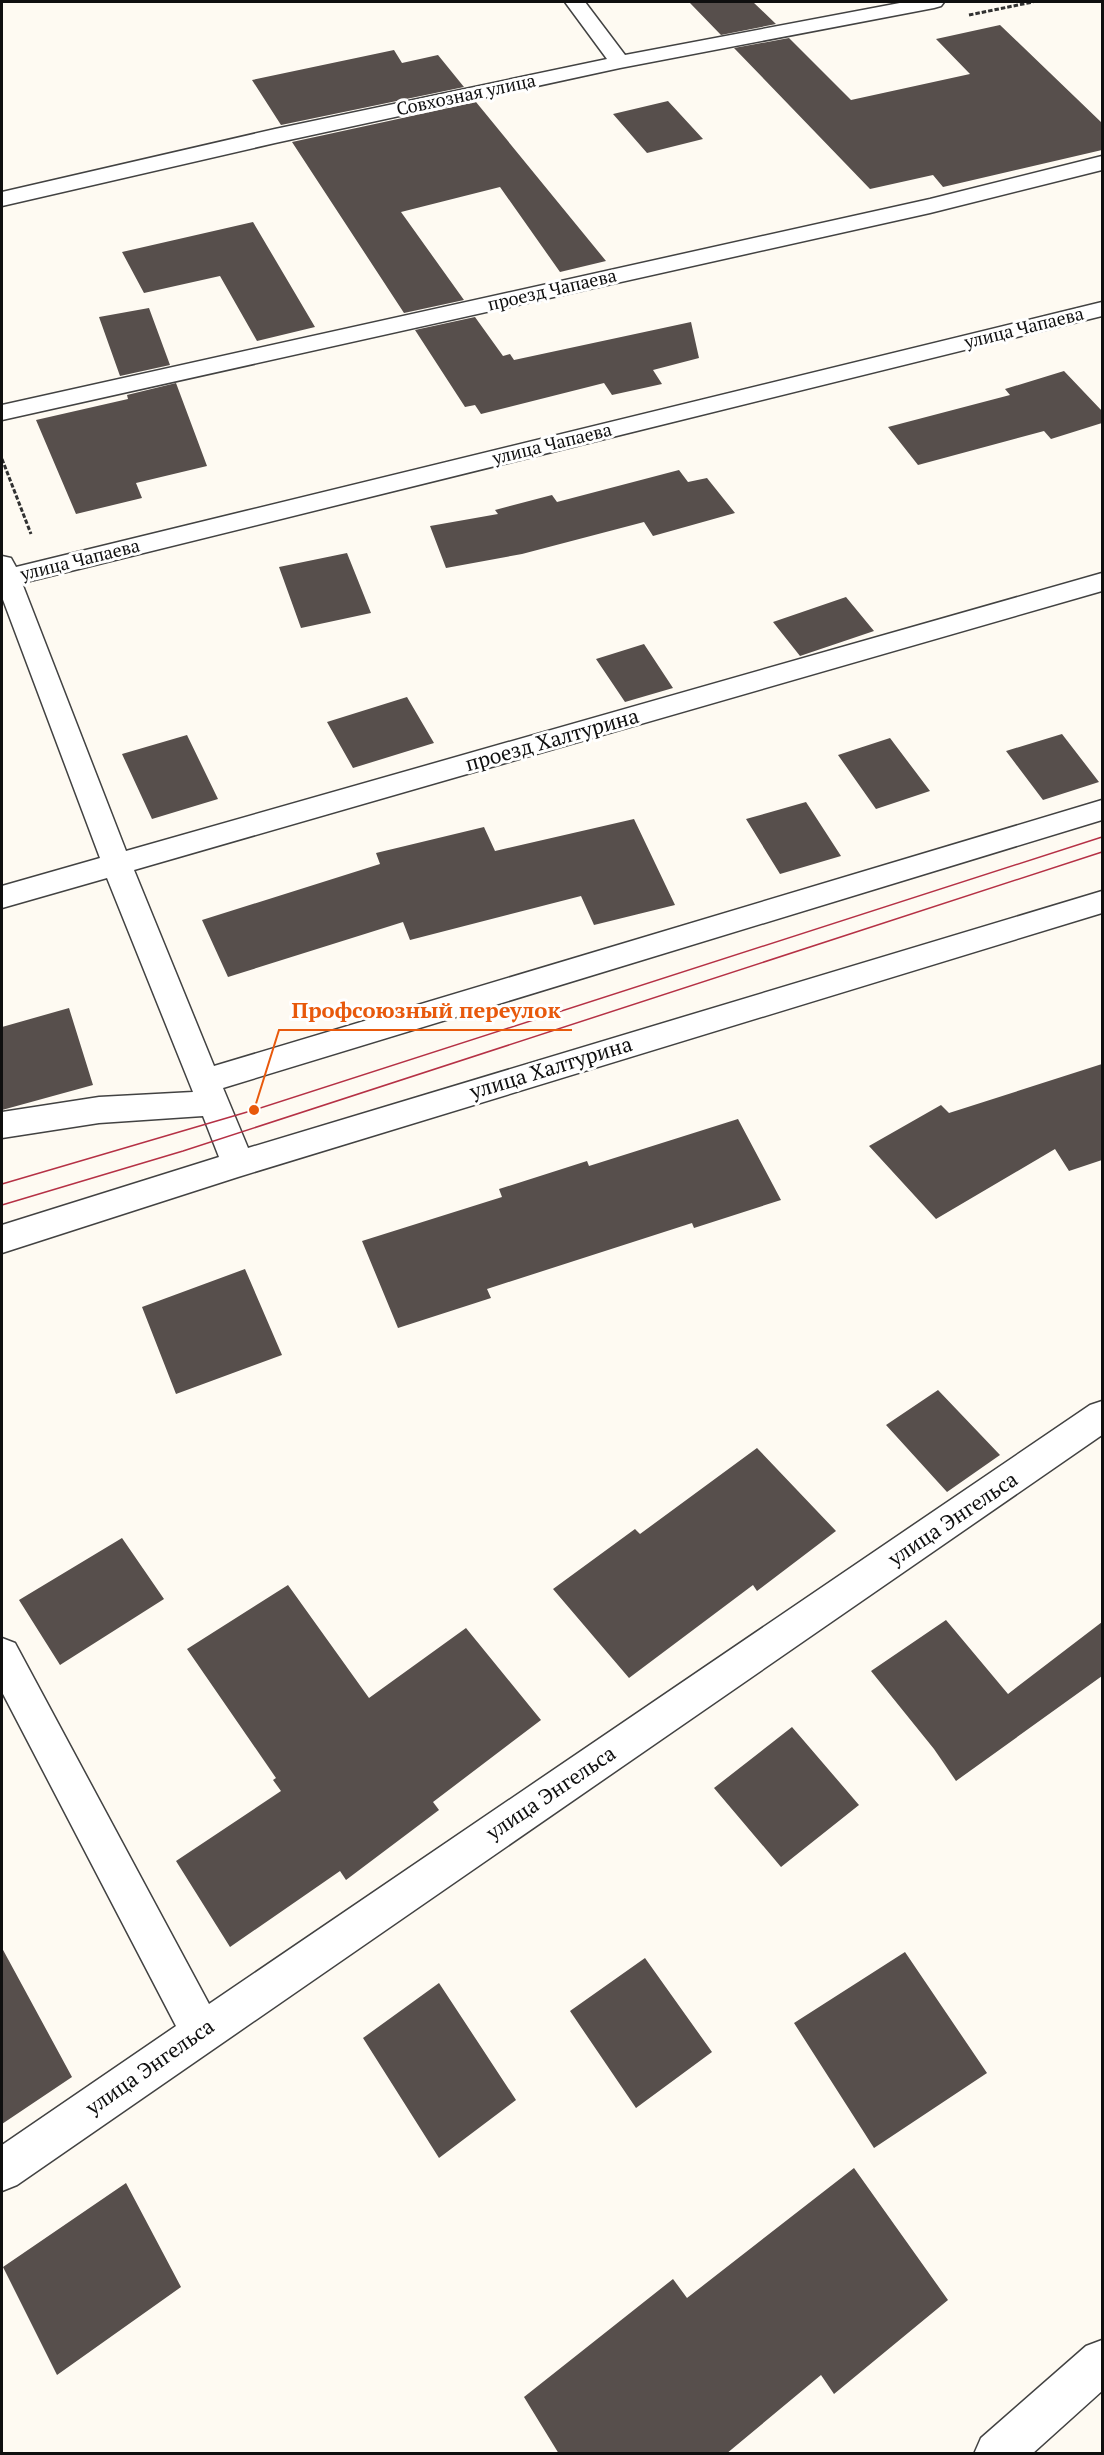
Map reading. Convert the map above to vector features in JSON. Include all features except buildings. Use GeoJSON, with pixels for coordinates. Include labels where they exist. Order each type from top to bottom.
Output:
{"type":"FeatureCollection","features":[{"type":"Feature","properties":{"kind":"street"},"geometry":{"type":"LineString","coordinates":[[575,2],[620,62]]}},
{"type":"Feature","properties":{"kind":"street","name":"Совхозная улица"},"geometry":{"type":"LineString","coordinates":[[2,199],[275,136],[620,62],[934,2]]}},
{"type":"Feature","properties":{"kind":"street","name":"проезд Чапаева"},"geometry":{"type":"LineString","coordinates":[[2,413],[930,206],[1102,163]]}},
{"type":"Feature","properties":{"kind":"street","name":"улица Чапаева"},"geometry":{"type":"LineString","coordinates":[[3,574],[1102,309]]}},
{"type":"Feature","properties":{"kind":"street"},"geometry":{"type":"LineString","coordinates":[[3,574],[238,1164]]}},
{"type":"Feature","properties":{"kind":"street","name":"проезд Халтурина"},"geometry":{"type":"LineString","coordinates":[[2,897],[1102,582]]}},
{"type":"Feature","properties":{"kind":"street"},"geometry":{"type":"LineString","coordinates":[[2,1125],[208,1092],[1102,810]]}},
{"type":"Feature","properties":{"kind":"street","name":"улица Халтурина"},"geometry":{"type":"LineString","coordinates":[[2,1239],[238,1164],[1099,905]]}},
{"type":"Feature","properties":{"kind":"street","name":"улица Энгельса"},"geometry":{"type":"LineString","coordinates":[[2,2170],[201,2031],[1102,1416]]}},
{"type":"Feature","properties":{"kind":"street"},"geometry":{"type":"LineString","coordinates":[[2,1655],[201,2031]]}},
{"type":"Feature","properties":{"kind":"street"},"geometry":{"type":"LineString","coordinates":[[997,2454],[1102,2362]]}},
{"type":"Feature","properties":{"kind":"tram line"},"geometry":{"type":"LineString","coordinates":[[2,1184],[254,1110],[1102,837]]}},
{"type":"Feature","properties":{"kind":"tram line"},"geometry":{"type":"LineString","coordinates":[[2,1205],[183,1151],[1102,852]]}},
{"type":"Feature","properties":{"kind":"place","name":"Профсоюзный переулок"},"geometry":{"type":"Point","coordinates":[254,1110]}}]}
